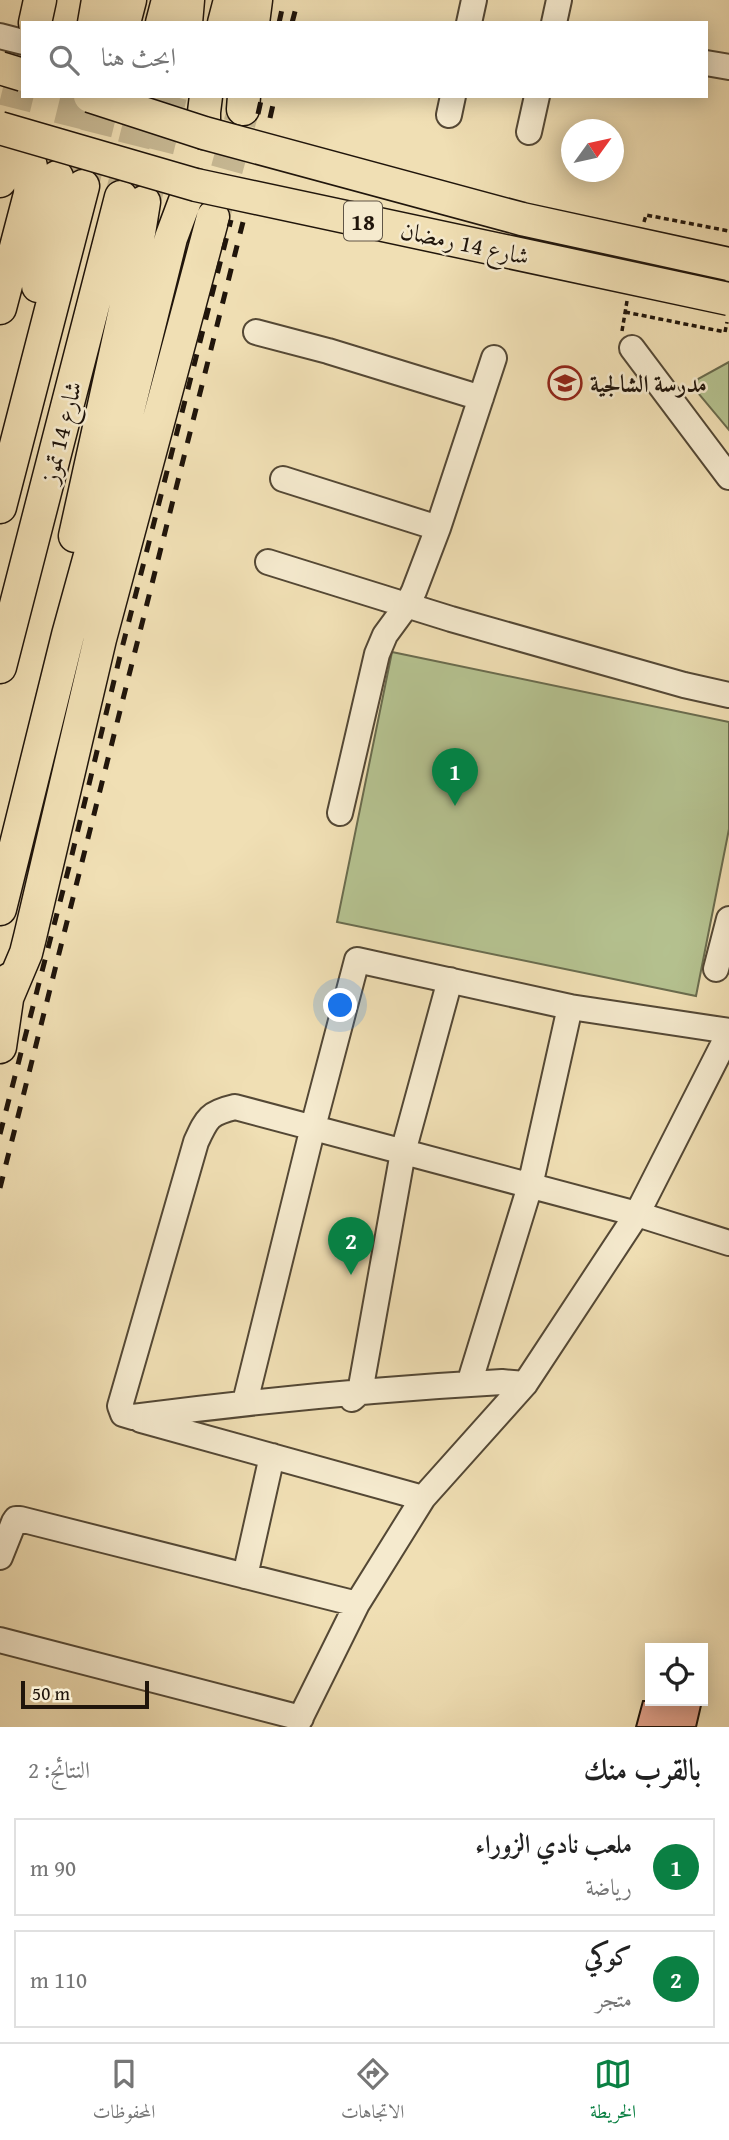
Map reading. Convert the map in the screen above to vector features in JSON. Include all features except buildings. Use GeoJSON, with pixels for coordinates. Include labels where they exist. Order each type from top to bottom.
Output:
{"type":"FeatureCollection","features":[{"type":"Feature","properties":{"kind":"main road"},"geometry":{"type":"LineString","coordinates":[[35,21],[40,0]]}},
{"type":"Feature","properties":{"kind":"main road"},"geometry":{"type":"LineString","coordinates":[[76,21],[81,0]]}},
{"type":"Feature","properties":{"kind":"main road"},"geometry":{"type":"LineString","coordinates":[[94,21],[98,0]]}},
{"type":"Feature","properties":{"kind":"main road"},"geometry":{"type":"LineString","coordinates":[[125,21],[130,0]]}},
{"type":"Feature","properties":{"kind":"main road"},"geometry":{"type":"LineString","coordinates":[[163,21],[168,0]]}},
{"type":"Feature","properties":{"kind":"main road"},"geometry":{"type":"LineString","coordinates":[[186,21],[188,0]]}},
{"type":"Feature","properties":{"kind":"main road"},"geometry":{"type":"LineString","coordinates":[[225,21],[230,0]]}},
{"type":"Feature","properties":{"kind":"main road"},"geometry":{"type":"LineString","coordinates":[[253,21],[256,0]]}},
{"type":"Feature","properties":{"kind":"main road"},"geometry":{"type":"LineString","coordinates":[[0,68],[21,74]]}},
{"type":"Feature","properties":{"kind":"main road","name":"شارع 14 رمضان"},"geometry":{"type":"LineString","coordinates":[[96,98],[204,133],[522,219],[729,264]]}},
{"type":"Feature","properties":{"kind":"main road"},"geometry":{"type":"LineString","coordinates":[[204,133],[206,98]]}},
{"type":"Feature","properties":{"kind":"main road"},"geometry":{"type":"LineString","coordinates":[[0,308],[30,194],[31,167],[5,160]]}},
{"type":"Feature","properties":{"kind":"main road","name":"شارع 14 رمضان"},"geometry":{"type":"LineString","coordinates":[[5,160],[196,185],[728,311]]}},
{"type":"Feature","properties":{"kind":"main road","name":"شارع 14 تموز"},"geometry":{"type":"LineString","coordinates":[[0,507],[35,369],[70,181]]}},
{"type":"Feature","properties":{"kind":"main road"},"geometry":{"type":"LineString","coordinates":[[0,909],[171,238],[186,198],[196,185]]}},
{"type":"Feature","properties":{"kind":"main road","name":"شارع 14 تموز"},"geometry":{"type":"LineString","coordinates":[[0,667],[133,199],[131,283],[31,718],[32,736],[39,752]]}},
{"type":"Feature","properties":{"kind":"main road"},"geometry":{"type":"LineString","coordinates":[[7,998],[26,953],[100,639],[213,217]]}},
{"type":"Feature","properties":{"kind":"main road"},"geometry":{"type":"LineString","coordinates":[[0,1047],[18,923],[33,846],[112,530],[114,506],[110,482]]}},
{"type":"Feature","properties":{"kind":"street"},"geometry":{"type":"LineString","coordinates":[[469,21],[474,0]]}},
{"type":"Feature","properties":{"kind":"street"},"geometry":{"type":"LineString","coordinates":[[554,21],[559,0]]}},
{"type":"Feature","properties":{"kind":"street"},"geometry":{"type":"LineString","coordinates":[[0,36],[21,41]]}},
{"type":"Feature","properties":{"kind":"street"},"geometry":{"type":"LineString","coordinates":[[708,63],[729,67]]}},
{"type":"Feature","properties":{"kind":"street"},"geometry":{"type":"LineString","coordinates":[[529,132],[537,98]]}},
{"type":"Feature","properties":{"kind":"street"},"geometry":{"type":"LineString","coordinates":[[256,331],[481,398]]}},
{"type":"Feature","properties":{"kind":"street"},"geometry":{"type":"LineString","coordinates":[[632,348],[729,477]]}},
{"type":"Feature","properties":{"kind":"street"},"geometry":{"type":"LineString","coordinates":[[340,813],[377,654],[385,635],[407,605],[438,528],[494,358]]}},
{"type":"Feature","properties":{"kind":"street"},"geometry":{"type":"LineString","coordinates":[[283,479],[438,528]]}},
{"type":"Feature","properties":{"kind":"street"},"geometry":{"type":"LineString","coordinates":[[268,562],[684,685],[729,695]]}},
{"type":"Feature","properties":{"kind":"street"},"geometry":{"type":"LineString","coordinates":[[716,969],[729,919]]}},
{"type":"Feature","properties":{"kind":"street"},"geometry":{"type":"LineString","coordinates":[[0,1640],[299,1723],[357,1604],[423,1498],[525,1384],[637,1214],[729,1032],[570,1007],[357,960],[245,1402]]}},
{"type":"Feature","properties":{"kind":"street"},"geometry":{"type":"LineString","coordinates":[[356,1395],[402,1152],[450,980]]}},
{"type":"Feature","properties":{"kind":"street"},"geometry":{"type":"LineString","coordinates":[[469,1384],[530,1186],[570,1007]]}},
{"type":"Feature","properties":{"kind":"street"},"geometry":{"type":"LineString","coordinates":[[423,1498],[123,1414],[120,1406],[196,1142],[203,1126],[216,1112],[235,1107],[637,1214],[729,1242]]}},
{"type":"Feature","properties":{"kind":"street"},"geometry":{"type":"LineString","coordinates":[[133,1418],[245,1402],[469,1384],[525,1384]]}},
{"type":"Feature","properties":{"kind":"street"},"geometry":{"type":"LineString","coordinates":[[245,1576],[272,1455]]}},
{"type":"Feature","properties":{"kind":"street"},"geometry":{"type":"LineString","coordinates":[[0,1557],[15,1520],[20,1518],[357,1604]]}},
{"type":"Feature","properties":{"kind":"path"},"geometry":{"type":"LineString","coordinates":[[646,215],[729,231]]}},
{"type":"Feature","properties":{"kind":"path"},"geometry":{"type":"LineString","coordinates":[[625,312],[724,332],[728,311]]}},
{"type":"Feature","properties":{"kind":"green space"},"geometry":{"type":"Polygon","coordinates":[[[729,362],[729,430],[693,387],[698,379],[729,362]]]}},
{"type":"Feature","properties":{"kind":"green space"},"geometry":{"type":"Polygon","coordinates":[[[392,652],[729,722],[729,829],[696,996],[337,922],[392,652]]]}},
{"type":"Feature","properties":{"kind":"tunnel"},"geometry":{"type":"LineString","coordinates":[[3,155],[21,81]]}},
{"type":"Feature","properties":{"kind":"tunnel"},"geometry":{"type":"LineString","coordinates":[[58,173],[77,98]]}},
{"type":"Feature","properties":{"kind":"tunnel"},"geometry":{"type":"LineString","coordinates":[[84,180],[104,98]]}},
{"type":"Feature","properties":{"kind":"tunnel"},"geometry":{"type":"LineString","coordinates":[[122,192],[146,98]]}},
{"type":"Feature","properties":{"kind":"tunnel"},"geometry":{"type":"LineString","coordinates":[[146,197],[171,98]]}},
{"type":"Feature","properties":{"kind":"tunnel"},"geometry":{"type":"LineString","coordinates":[[214,216],[242,114]]}},
{"type":"Feature","properties":{"kind":"railway"},"geometry":{"type":"LineString","coordinates":[[279,21],[284,0]]}},
{"type":"Feature","properties":{"kind":"railway"},"geometry":{"type":"LineString","coordinates":[[293,21],[298,0]]}},
{"type":"Feature","properties":{"kind":"railway"},"geometry":{"type":"LineString","coordinates":[[258,114],[262,98]]}},
{"type":"Feature","properties":{"kind":"railway"},"geometry":{"type":"LineString","coordinates":[[270,118],[275,98]]}},
{"type":"Feature","properties":{"kind":"railway"},"geometry":{"type":"LineString","coordinates":[[0,1134],[231,220]]}},
{"type":"Feature","properties":{"kind":"railway"},"geometry":{"type":"LineString","coordinates":[[0,1188],[243,222]]}},
{"type":"Feature","properties":{"kind":"place","name":"مدرسة الشالجية"},"geometry":{"type":"Point","coordinates":[565,383]}},
{"type":"Feature","properties":{"kind":"place","name":"ملعب نادي الزوراء"},"geometry":{"type":"Point","coordinates":[455,806]}},
{"type":"Feature","properties":{"kind":"place","name":"كوكي"},"geometry":{"type":"Point","coordinates":[351,1275]}}]}
